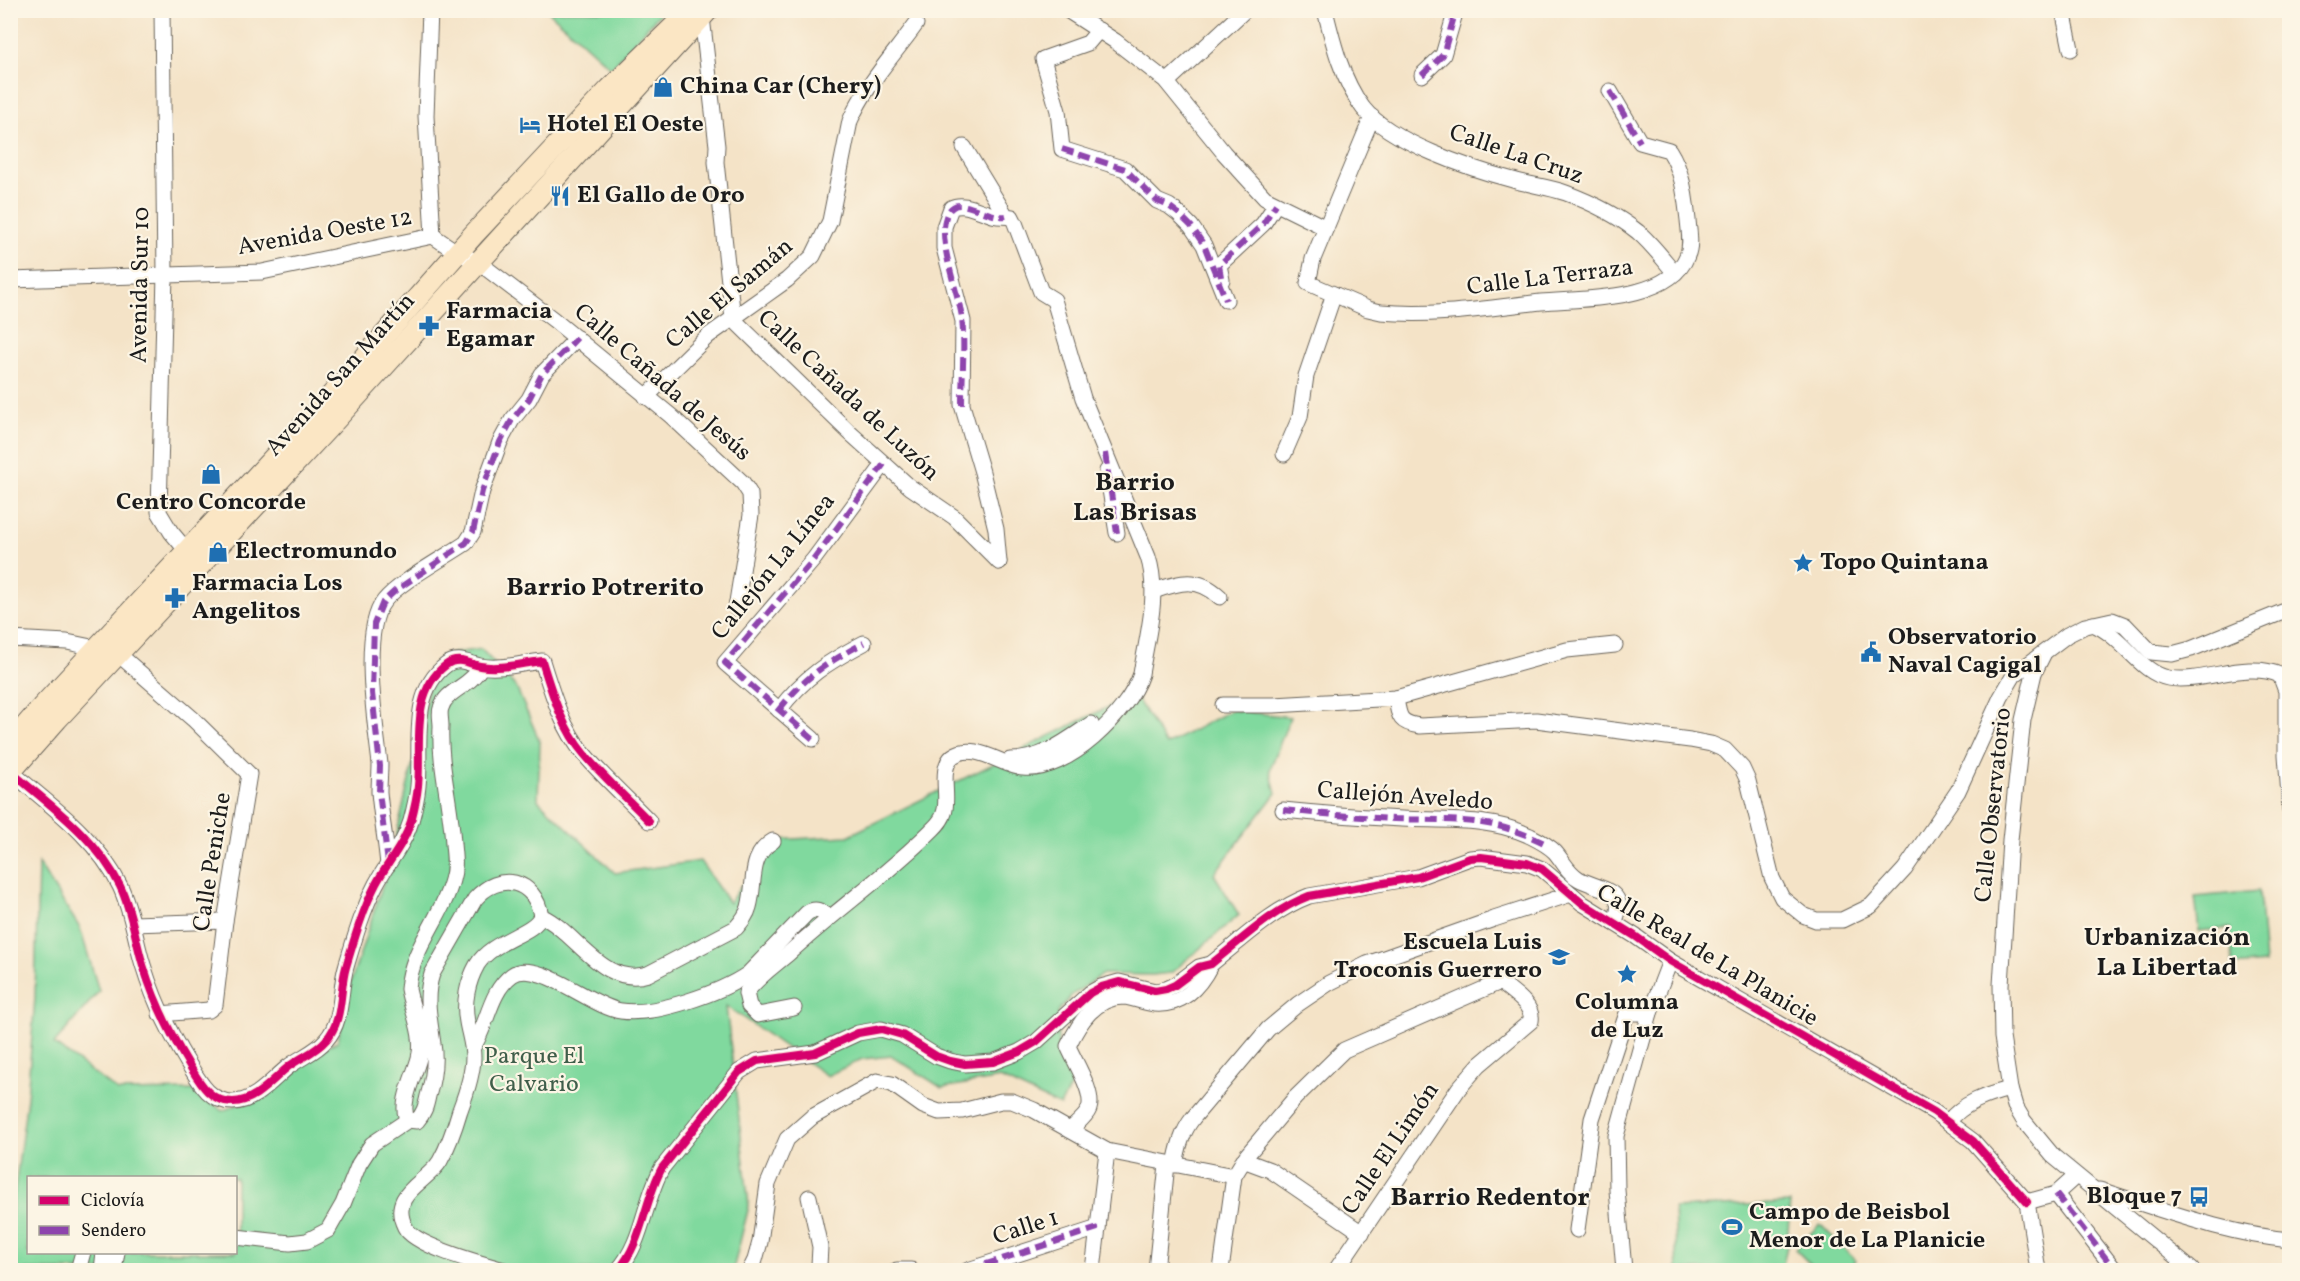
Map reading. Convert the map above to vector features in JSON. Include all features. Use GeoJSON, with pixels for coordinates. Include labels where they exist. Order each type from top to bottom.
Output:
{"type":"FeatureCollection","features":[{"type":"Feature","properties":{"kind":"main road","name":"Avenida San Martín"},"geometry":{"type":"LineString","coordinates":[[10,744],[610,89],[700,12]]}},
{"type":"Feature","properties":{"kind":"main road","name":"Avenida San Martín"},"geometry":{"type":"LineString","coordinates":[[11,772],[336,420],[700,12]]}},
{"type":"Feature","properties":{"kind":"street","name":"Avenida Sur 10"},"geometry":{"type":"LineString","coordinates":[[162,10],[165,274],[159,512],[187,551]]}},
{"type":"Feature","properties":{"kind":"street"},"geometry":{"type":"LineString","coordinates":[[430,10],[426,116],[433,236]]}},
{"type":"Feature","properties":{"kind":"street"},"geometry":{"type":"LineString","coordinates":[[1067,10],[1099,30],[1167,82],[1265,198],[1326,228],[1372,117]]}},
{"type":"Feature","properties":{"kind":"street"},"geometry":{"type":"LineString","coordinates":[[1167,82],[1245,10]]}},
{"type":"Feature","properties":{"kind":"street","name":"Calle La Cruz"},"geometry":{"type":"LineString","coordinates":[[1325,10],[1340,62],[1355,95],[1372,117],[1399,136],[1452,160],[1502,177],[1565,192],[1594,206],[1638,232],[1675,273]]}},
{"type":"Feature","properties":{"kind":"street"},"geometry":{"type":"LineString","coordinates":[[1422,75],[1443,55],[1456,10]]}},
{"type":"Feature","properties":{"kind":"street"},"geometry":{"type":"LineString","coordinates":[[2063,10],[2071,49]]}},
{"type":"Feature","properties":{"kind":"street","name":"Calle Cañada de Luzón"},"geometry":{"type":"LineString","coordinates":[[700,12],[717,146],[716,162],[733,319],[884,464],[917,492],[954,517],[999,562],[996,529],[962,405],[963,321],[944,248],[944,227],[951,208],[956,205],[963,205],[993,216],[1006,216]]}},
{"type":"Feature","properties":{"kind":"street","name":"Calle El Samán"},"geometry":{"type":"LineString","coordinates":[[646,397],[708,336],[787,280],[813,256],[830,221],[850,121],[874,77],[916,24]]}},
{"type":"Feature","properties":{"kind":"street"},"geometry":{"type":"LineString","coordinates":[[1099,30],[1088,43],[1043,59],[1058,111],[1062,149],[1125,168],[1157,201],[1178,213],[1201,240],[1217,282],[1225,296],[1219,265],[1263,224],[1276,204]]}},
{"type":"Feature","properties":{"kind":"street"},"geometry":{"type":"LineString","coordinates":[[1610,91],[1640,142],[1669,150],[1679,167],[1683,179],[1690,239],[1687,258],[1675,273]]}},
{"type":"Feature","properties":{"kind":"street"},"geometry":{"type":"LineString","coordinates":[[794,1008],[758,1016],[749,1006],[746,993],[829,917],[905,858],[938,824],[946,806],[946,772],[949,761],[953,757],[961,753],[973,752],[1022,768],[1048,765],[1092,740],[1137,685],[1141,674],[1154,591],[1153,573],[1148,557],[1077,381],[1054,300],[1041,292],[1012,217],[1006,216],[964,147]]}},
{"type":"Feature","properties":{"kind":"street","name":"Calle La Terraza"},"geometry":{"type":"LineString","coordinates":[[1326,228],[1313,259],[1308,283],[1368,309],[1381,312],[1468,311],[1629,293],[1658,285],[1675,273]]}},
{"type":"Feature","properties":{"kind":"street","name":"Avenida Oeste 12"},"geometry":{"type":"LineString","coordinates":[[10,280],[262,272],[433,236]]}},
{"type":"Feature","properties":{"kind":"street","name":"Calle Cañada de Jesús"},"geometry":{"type":"LineString","coordinates":[[433,236],[458,253],[478,261],[577,338],[671,416],[744,483],[750,495],[750,526],[736,608]]}},
{"type":"Feature","properties":{"kind":"street"},"geometry":{"type":"LineString","coordinates":[[1284,454],[1300,417],[1305,376],[1334,294]]}},
{"type":"Feature","properties":{"kind":"street"},"geometry":{"type":"LineString","coordinates":[[388,865],[379,792],[380,766],[372,693],[373,642],[377,615],[382,602],[396,590],[466,543],[473,532],[482,491],[500,442],[512,420],[529,399],[542,374],[577,338]]}},
{"type":"Feature","properties":{"kind":"street"},"geometry":{"type":"LineString","coordinates":[[1105,453],[1117,533]]}},
{"type":"Feature","properties":{"kind":"street","name":"Callejón La Línea"},"geometry":{"type":"LineString","coordinates":[[813,739],[725,663],[814,559],[884,464]]}},
{"type":"Feature","properties":{"kind":"street"},"geometry":{"type":"LineString","coordinates":[[1154,591],[1182,581],[1193,581],[1212,590],[1220,597]]}},
{"type":"Feature","properties":{"kind":"street"},"geometry":{"type":"LineString","coordinates":[[2043,655],[2073,632],[2106,620],[2120,622],[2151,652],[2172,654],[2191,649],[2289,609]]}},
{"type":"Feature","properties":{"kind":"street"},"geometry":{"type":"LineString","coordinates":[[2093,624],[2109,631],[2159,675],[2170,678],[2188,678],[2265,671],[2280,675],[2286,691],[2289,810]]}},
{"type":"Feature","properties":{"kind":"street"},"geometry":{"type":"LineString","coordinates":[[10,639],[67,642],[117,655]]}},
{"type":"Feature","properties":{"kind":"street"},"geometry":{"type":"LineString","coordinates":[[779,710],[805,679],[830,661],[864,643]]}},
{"type":"Feature","properties":{"kind":"street"},"geometry":{"type":"LineString","coordinates":[[1223,705],[1274,705],[1396,698],[1567,650],[1615,645]]}},
{"type":"Feature","properties":{"kind":"street","name":"Calle Peniche"},"geometry":{"type":"LineString","coordinates":[[117,655],[132,664],[193,718],[249,774],[225,921],[215,1005],[209,1010],[160,1014]]}},
{"type":"Feature","properties":{"kind":"street","name":"Calle Observatorio"},"geometry":{"type":"LineString","coordinates":[[1396,698],[1399,715],[1403,722],[1420,726],[1536,720],[1690,740],[1711,744],[1725,750],[1742,768],[1748,781],[1764,852],[1782,898],[1803,915],[1816,920],[1828,921],[1842,920],[1871,906],[1905,868],[1958,791],[2007,684],[2020,669],[2043,655]]}},
{"type":"Feature","properties":{"kind":"street","name":"Calle Observatorio"},"geometry":{"type":"LineString","coordinates":[[2043,655],[2034,673],[2023,720],[2010,840],[2001,1005],[2002,1037],[2010,1089],[2015,1106],[2036,1138],[2076,1176],[2192,1270]]}},
{"type":"Feature","properties":{"kind":"street"},"geometry":{"type":"LineString","coordinates":[[11,772],[72,824],[96,848],[121,887],[160,1014],[200,1083],[219,1100],[234,1102],[243,1100],[265,1087],[289,1066],[318,1048],[335,1029],[346,967],[371,895],[411,823],[418,787],[419,716],[425,694],[436,675],[448,663],[465,660],[481,667],[542,661],[560,712],[584,754],[649,821]]}},
{"type":"Feature","properties":{"kind":"street"},"geometry":{"type":"LineString","coordinates":[[408,1120],[404,1105],[421,1049],[408,989],[409,981],[422,941],[452,881],[455,864],[452,822],[442,765],[440,708],[451,693],[476,677],[481,667]]}},
{"type":"Feature","properties":{"kind":"street"},"geometry":{"type":"LineString","coordinates":[[999,760],[1036,757],[1051,750],[1090,723]]}},
{"type":"Feature","properties":{"kind":"street","name":"Callejón Aveledo"},"geometry":{"type":"LineString","coordinates":[[1283,810],[1356,817],[1466,820],[1514,829],[1546,844],[1572,875],[1580,880],[1601,886],[1614,896],[1619,909],[1614,923]]}},
{"type":"Feature","properties":{"kind":"street"},"geometry":{"type":"LineString","coordinates":[[237,1237],[290,1243],[307,1241],[328,1230],[343,1204],[359,1164],[372,1144],[408,1120],[417,1121],[421,1116],[431,1084],[434,1047],[428,1006],[429,984],[432,974],[475,899],[483,890],[503,881],[515,882],[539,905],[542,916],[554,923],[598,963],[623,975],[648,974],[736,927],[745,918],[749,907],[755,861],[759,852],[773,841]]}},
{"type":"Feature","properties":{"kind":"street","name":"Calle Real de La Planicie"},"geometry":{"type":"LineString","coordinates":[[1070,1130],[1090,1107],[1089,1094],[1068,1046],[1088,1012],[1111,1000],[1123,997],[1155,1004],[1174,1002],[1184,998],[1195,988],[1211,964],[1273,914],[1298,900],[1418,877],[1470,858],[1481,857],[1534,865],[1571,894],[1670,961],[1934,1112],[1973,1141],[2027,1202]]}},
{"type":"Feature","properties":{"kind":"street"},"geometry":{"type":"LineString","coordinates":[[1156,1270],[1171,1165],[1181,1140],[1192,1118],[1268,1029],[1313,993],[1367,964],[1571,894]]}},
{"type":"Feature","properties":{"kind":"street"},"geometry":{"type":"LineString","coordinates":[[473,1047],[485,1026],[497,992],[517,971],[532,971],[606,1007],[620,1011],[648,1011],[663,1008],[736,981],[748,974],[807,912],[813,909],[820,910],[829,917]]}},
{"type":"Feature","properties":{"kind":"street"},"geometry":{"type":"LineString","coordinates":[[504,1270],[463,1259],[418,1239],[405,1228],[402,1219],[403,1202],[415,1184],[432,1172],[446,1150],[471,1076],[473,1047],[465,1007],[470,978],[487,952],[537,924],[542,916]]}},
{"type":"Feature","properties":{"kind":"street"},"geometry":{"type":"LineString","coordinates":[[133,924],[225,921]]}},
{"type":"Feature","properties":{"kind":"street"},"geometry":{"type":"LineString","coordinates":[[1624,1270],[1617,1190],[1616,1136],[1650,1012],[1670,961]]}},
{"type":"Feature","properties":{"kind":"street","name":"Calle Real de La Planicie"},"geometry":{"type":"LineString","coordinates":[[618,1270],[630,1252],[653,1184],[662,1168],[738,1072],[747,1065],[770,1058],[815,1053],[858,1033],[880,1029],[902,1035],[936,1056],[950,1061],[965,1064],[993,1062],[1019,1052],[1036,1042],[1090,993],[1101,987],[1119,982],[1155,990],[1166,989],[1199,967],[1211,964]]}},
{"type":"Feature","properties":{"kind":"street","name":"Calle El Limón"},"geometry":{"type":"LineString","coordinates":[[1243,1160],[1295,1098],[1344,1050],[1500,982],[1527,1006],[1532,1014],[1531,1022],[1479,1065],[1459,1088],[1336,1270]]}},
{"type":"Feature","properties":{"kind":"street"},"geometry":{"type":"LineString","coordinates":[[1577,1230],[1592,1119],[1612,1057],[1628,1013],[1650,1012]]}},
{"type":"Feature","properties":{"kind":"street"},"geometry":{"type":"LineString","coordinates":[[750,1270],[760,1242],[768,1184],[787,1139],[812,1117],[872,1082],[892,1084],[923,1106],[939,1112],[962,1111],[1001,1101],[1012,1101],[1034,1110],[1107,1151],[1234,1176]]}},
{"type":"Feature","properties":{"kind":"street"},"geometry":{"type":"LineString","coordinates":[[1948,1122],[1955,1113],[1978,1099],[2010,1089]]}},
{"type":"Feature","properties":{"kind":"street"},"geometry":{"type":"LineString","coordinates":[[1093,1270],[1107,1151]]}},
{"type":"Feature","properties":{"kind":"street"},"geometry":{"type":"LineString","coordinates":[[1221,1270],[1234,1176],[1243,1160],[1270,1170],[1362,1233]]}},
{"type":"Feature","properties":{"kind":"street"},"geometry":{"type":"LineString","coordinates":[[2038,1270],[2027,1202],[2056,1194],[2076,1176]]}},
{"type":"Feature","properties":{"kind":"street"},"geometry":{"type":"LineString","coordinates":[[2091,1187],[2224,1227],[2289,1240]]}},
{"type":"Feature","properties":{"kind":"street"},"geometry":{"type":"LineString","coordinates":[[2056,1194],[2115,1270]]}},
{"type":"Feature","properties":{"kind":"street"},"geometry":{"type":"LineString","coordinates":[[809,1197],[820,1247],[816,1269]]}},
{"type":"Feature","properties":{"kind":"street","name":"Calle 1"},"geometry":{"type":"LineString","coordinates":[[968,1270],[1098,1228]]}},
{"type":"Feature","properties":{"kind":"street"},"geometry":{"type":"LineString","coordinates":[[78,1270],[82,1254]]}},
{"type":"Feature","properties":{"kind":"street"},"geometry":{"type":"LineString","coordinates":[[102,1270],[104,1254]]}},
{"type":"Feature","properties":{"kind":"street"},"geometry":{"type":"LineString","coordinates":[[114,1270],[117,1254]]}},
{"type":"Feature","properties":{"kind":"street"},"geometry":{"type":"LineString","coordinates":[[897,1270],[912,1270]]}},
{"type":"Feature","properties":{"kind":"green space"},"geometry":{"type":"Polygon","coordinates":[[[548,11],[662,11],[611,68],[548,11]]]}},
{"type":"Feature","properties":{"kind":"green space","name":"Parque El Calvario"},"geometry":{"type":"Polygon","coordinates":[[[481,649],[516,687],[540,742],[538,800],[615,873],[700,861],[729,903],[774,840],[848,836],[1134,694],[1166,745],[1231,710],[1290,717],[1270,770],[1276,793],[1214,874],[1239,915],[1171,973],[1103,974],[1072,995],[1058,1012],[1058,1043],[1072,1083],[1060,1106],[1000,1078],[942,1088],[892,1056],[862,1059],[827,1076],[726,1006],[749,1206],[733,1270],[11,1270],[11,1219],[27,1098],[35,998],[38,863],[80,928],[99,991],[54,1044],[118,1091],[197,1090],[222,1111],[256,1097],[286,1066],[338,1041],[345,1000],[391,859],[422,723],[432,666],[449,654],[481,649]]]}},
{"type":"Feature","properties":{"kind":"green space"},"geometry":{"type":"Polygon","coordinates":[[[2259,891],[2265,963],[2233,966],[2230,928],[2199,931],[2195,897],[2259,891]]]}},
{"type":"Feature","properties":{"kind":"green space","name":"Campo de Beisbol Menor de La Planicie"},"geometry":{"type":"Polygon","coordinates":[[[1790,1203],[1787,1246],[1782,1270],[1677,1270],[1674,1208],[1790,1203]]]}},
{"type":"Feature","properties":{"kind":"green space"},"geometry":{"type":"Polygon","coordinates":[[[1820,1224],[1856,1261],[1846,1270],[1816,1270],[1795,1249],[1820,1224]]]}},
{"type":"Feature","properties":{"kind":"marked path"},"geometry":{"type":"LineString","coordinates":[[1422,75],[1443,55],[1456,10]]}},
{"type":"Feature","properties":{"kind":"marked path"},"geometry":{"type":"LineString","coordinates":[[1610,91],[1640,142]]}},
{"type":"Feature","properties":{"kind":"marked path"},"geometry":{"type":"LineString","coordinates":[[1062,149],[1125,169],[1157,201],[1178,213],[1191,226],[1204,245],[1226,300]]}},
{"type":"Feature","properties":{"kind":"marked path"},"geometry":{"type":"LineString","coordinates":[[1221,277],[1219,265],[1263,224],[1276,204]]}},
{"type":"Feature","properties":{"kind":"marked path"},"geometry":{"type":"LineString","coordinates":[[962,405],[962,318],[945,243],[946,215],[953,207],[964,205],[993,215],[1006,216]]}},
{"type":"Feature","properties":{"kind":"marked path"},"geometry":{"type":"LineString","coordinates":[[388,863],[379,792],[380,766],[372,693],[374,624],[383,602],[396,590],[466,543],[473,532],[482,491],[500,442],[512,420],[529,399],[542,374],[577,338]]}},
{"type":"Feature","properties":{"kind":"marked path"},"geometry":{"type":"LineString","coordinates":[[1105,453],[1117,533]]}},
{"type":"Feature","properties":{"kind":"marked path"},"geometry":{"type":"LineString","coordinates":[[813,739],[725,663],[814,559],[884,464]]}},
{"type":"Feature","properties":{"kind":"marked path"},"geometry":{"type":"LineString","coordinates":[[779,710],[788,698],[817,671],[864,643]]}},
{"type":"Feature","properties":{"kind":"marked path"},"geometry":{"type":"LineString","coordinates":[[1283,810],[1489,824],[1526,835],[1546,844]]}},
{"type":"Feature","properties":{"kind":"marked path"},"geometry":{"type":"LineString","coordinates":[[2056,1194],[2115,1270]]}},
{"type":"Feature","properties":{"kind":"marked path"},"geometry":{"type":"LineString","coordinates":[[968,1270],[1098,1228]]}},
{"type":"Feature","properties":{"kind":"cycle path"},"geometry":{"type":"LineString","coordinates":[[10,771],[86,837],[110,869],[128,905],[143,965],[162,1016],[174,1040],[196,1077],[206,1089],[217,1098],[233,1102],[256,1094],[288,1067],[318,1048],[336,1024],[346,967],[363,914],[376,884],[400,846],[411,821],[418,786],[422,705],[434,677],[450,662],[463,661],[495,667],[542,661],[558,710],[576,744],[600,772],[649,821]]}},
{"type":"Feature","properties":{"kind":"cycle path"},"geometry":{"type":"LineString","coordinates":[[618,1270],[633,1247],[662,1168],[739,1072],[757,1061],[815,1053],[858,1033],[881,1029],[902,1035],[936,1056],[950,1061],[965,1064],[993,1062],[1019,1052],[1036,1042],[1090,993],[1101,987],[1119,982],[1155,991],[1175,985],[1199,967],[1211,964],[1270,917],[1309,896],[1418,877],[1470,858],[1481,857],[1527,863],[1542,869],[1582,903],[1670,961],[1934,1112],[1973,1141],[2027,1202]]}},
{"type":"Feature","properties":{"kind":"place","name":"China Car (Chery)"},"geometry":{"type":"Point","coordinates":[663,87]}},
{"type":"Feature","properties":{"kind":"place","name":"Hotel El Oeste"},"geometry":{"type":"Point","coordinates":[530,125]}},
{"type":"Feature","properties":{"kind":"place","name":"El Gallo de Oro"},"geometry":{"type":"Point","coordinates":[560,196]}},
{"type":"Feature","properties":{"kind":"place","name":"Farmacia Egamar"},"geometry":{"type":"Point","coordinates":[429,326]}},
{"type":"Feature","properties":{"kind":"place","name":"Centro Concorde"},"geometry":{"type":"Point","coordinates":[211,474]}},
{"type":"Feature","properties":{"kind":"place","name":"Electromundo"},"geometry":{"type":"Point","coordinates":[218,552]}},
{"type":"Feature","properties":{"kind":"place","name":"Topo Quintana"},"geometry":{"type":"Point","coordinates":[1803,563]}},
{"type":"Feature","properties":{"kind":"place","name":"Farmacia Los Angelitos"},"geometry":{"type":"Point","coordinates":[175,598]}},
{"type":"Feature","properties":{"kind":"place","name":"Observatorio Naval Cagigal"},"geometry":{"type":"Point","coordinates":[1871,652]}},
{"type":"Feature","properties":{"kind":"place","name":"Escuela Luis Troconis Guerrero"},"geometry":{"type":"Point","coordinates":[1559,957]}},
{"type":"Feature","properties":{"kind":"place","name":"Columna de Luz"},"geometry":{"type":"Point","coordinates":[1627,974]}},
{"type":"Feature","properties":{"kind":"place","name":"Bloque 7"},"geometry":{"type":"Point","coordinates":[2199,1197]}},
{"type":"Feature","properties":{"kind":"place","name":"Campo de Beisbol Menor de La Planicie"},"geometry":{"type":"Point","coordinates":[1732,1227]}},
{"type":"Feature","properties":{"kind":"district","name":"Barrio Las Brisas"},"geometry":{"type":"Point","coordinates":[1135,498]}},
{"type":"Feature","properties":{"kind":"district","name":"Barrio Potrerito"},"geometry":{"type":"Point","coordinates":[605,588]}},
{"type":"Feature","properties":{"kind":"district","name":"Urbanización La Libertad"},"geometry":{"type":"Point","coordinates":[2167,953]}},
{"type":"Feature","properties":{"kind":"district","name":"Barrio Redentor"},"geometry":{"type":"Point","coordinates":[1490,1198]}}]}
